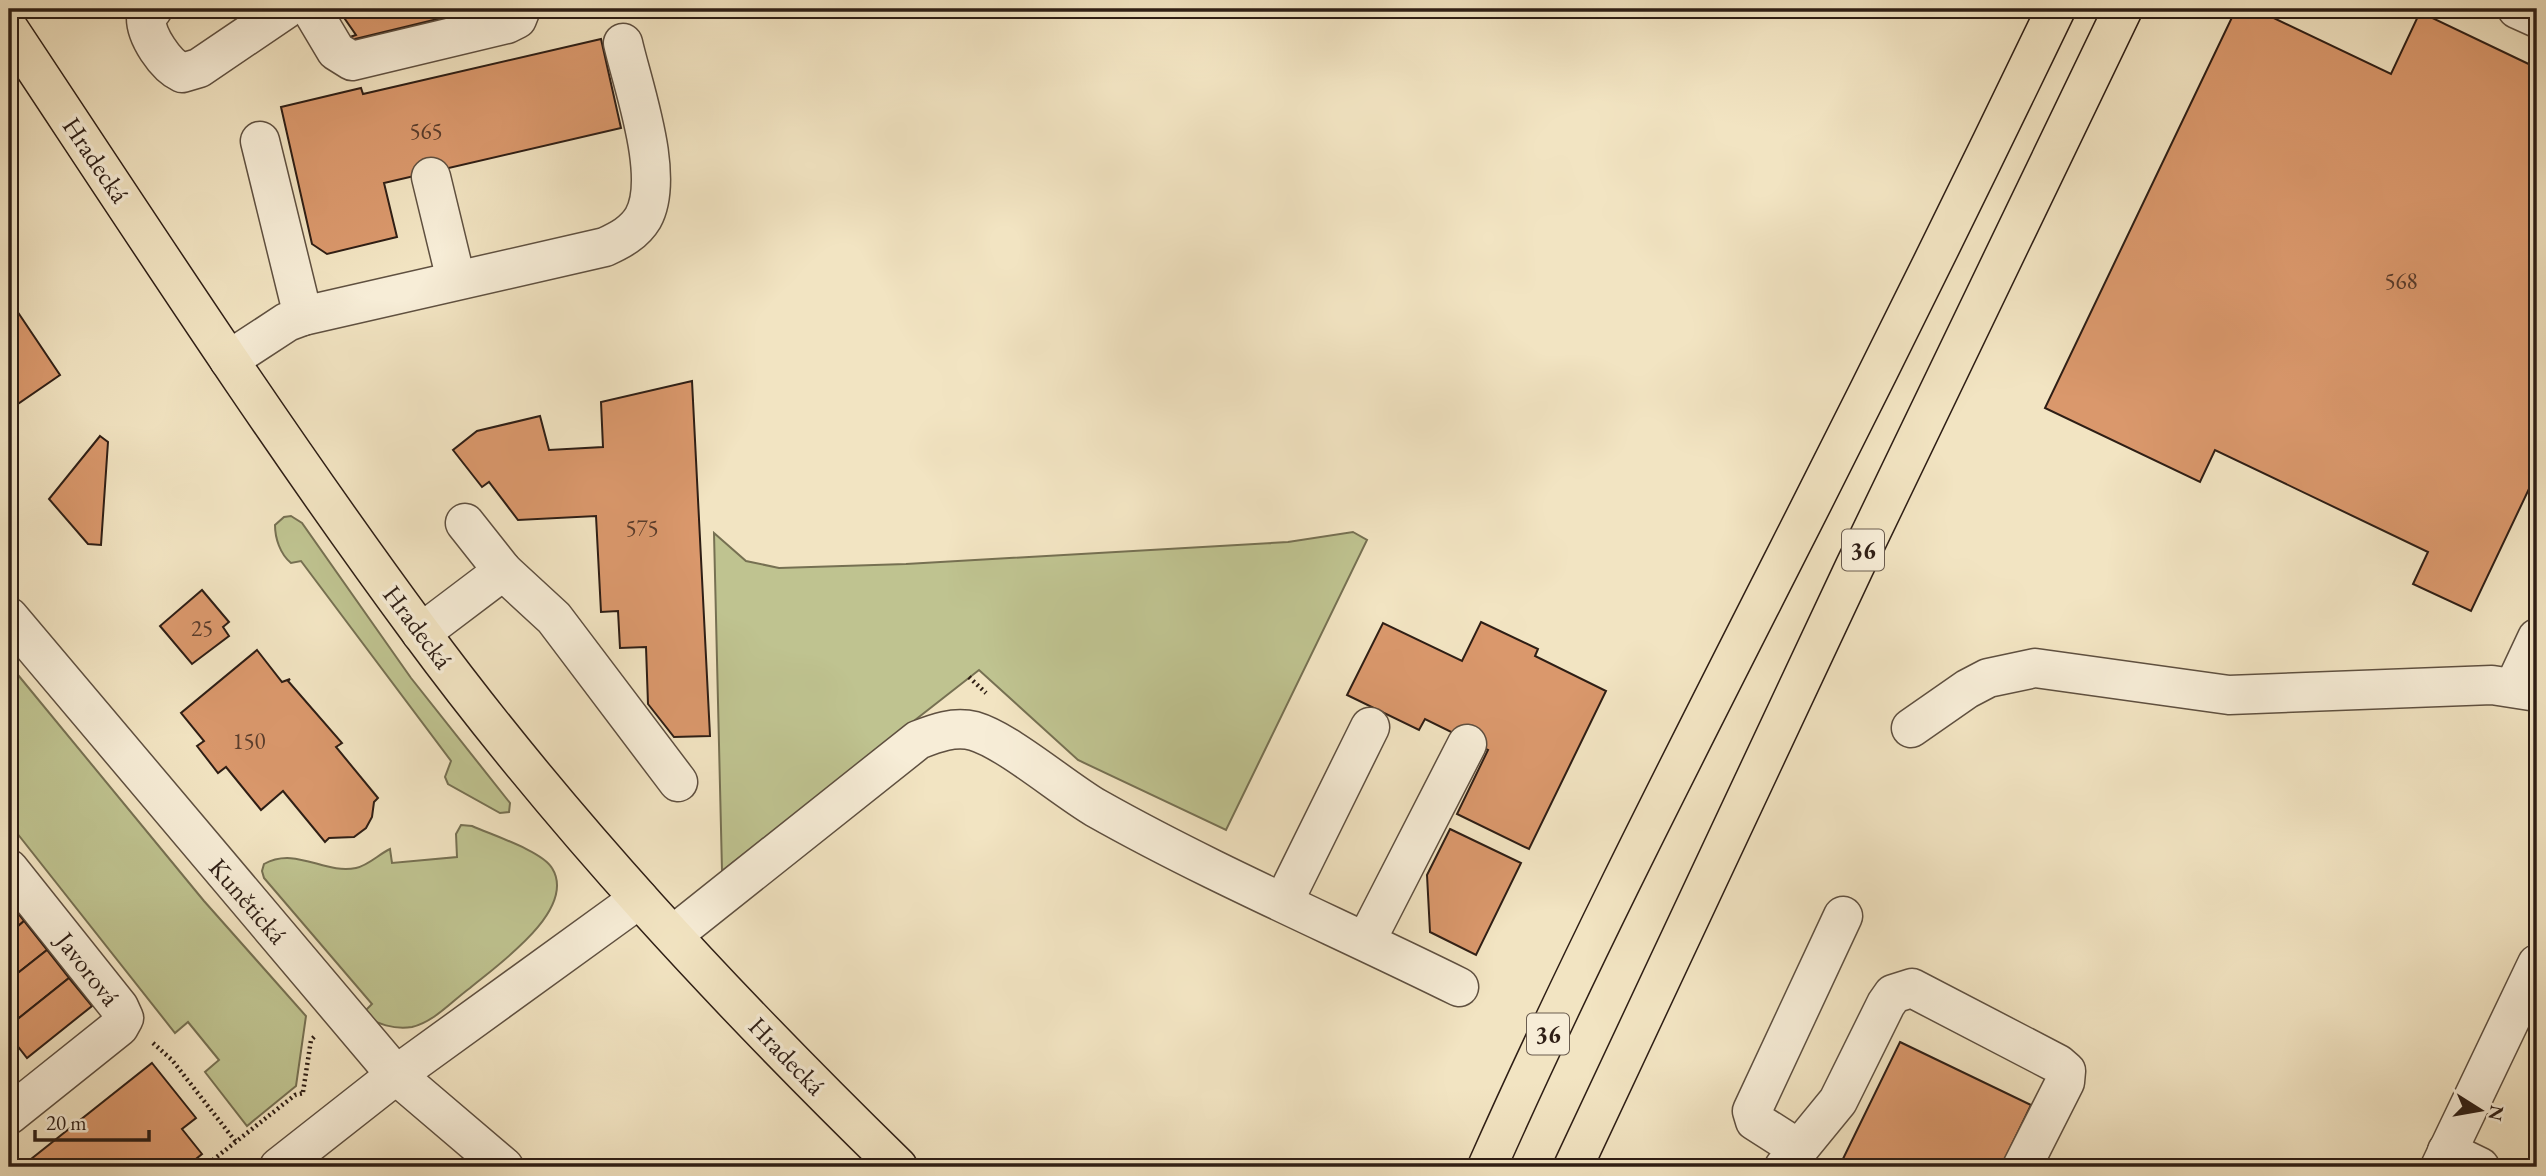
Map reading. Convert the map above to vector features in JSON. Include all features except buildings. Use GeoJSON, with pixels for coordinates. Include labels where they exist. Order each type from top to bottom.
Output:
{"type":"FeatureCollection","features":[{"type":"Feature","properties":{"kind":"main road","name":"36"},"geometry":{"type":"LineString","coordinates":[[1487,1167],[1533,1064],[2056,9]]}},
{"type":"Feature","properties":{"kind":"main road","name":"36"},"geometry":{"type":"LineString","coordinates":[[1573,1167],[1849,580],[2123,9]]}},
{"type":"Feature","properties":{"kind":"main road","name":"Hradecká"},"geometry":{"type":"LineString","coordinates":[[9,29],[229,360],[421,633],[569,819],[639,899],[801,1072],[898,1167]]}},
{"type":"Feature","properties":{"kind":"street"},"geometry":{"type":"LineString","coordinates":[[153,9],[146,18],[149,34],[169,64],[181,72],[199,68],[286,9]]}},
{"type":"Feature","properties":{"kind":"street"},"geometry":{"type":"LineString","coordinates":[[311,9],[336,51],[352,61],[507,24],[517,19],[522,9]]}},
{"type":"Feature","properties":{"kind":"street"},"geometry":{"type":"LineString","coordinates":[[2517,9],[2537,18]]}},
{"type":"Feature","properties":{"kind":"street"},"geometry":{"type":"LineString","coordinates":[[229,360],[287,322],[303,316],[605,247],[632,233],[643,218],[651,186],[650,168],[622,43]]}},
{"type":"Feature","properties":{"kind":"street"},"geometry":{"type":"LineString","coordinates":[[260,141],[303,316]]}},
{"type":"Feature","properties":{"kind":"street"},"geometry":{"type":"LineString","coordinates":[[431,177],[456,280]]}},
{"type":"Feature","properties":{"kind":"street"},"geometry":{"type":"LineString","coordinates":[[465,523],[503,570],[554,618],[678,782]]}},
{"type":"Feature","properties":{"kind":"street"},"geometry":{"type":"LineString","coordinates":[[421,633],[503,570]]}},
{"type":"Feature","properties":{"kind":"street","name":"Kunětická"},"geometry":{"type":"LineString","coordinates":[[9,617],[396,1074],[504,1167]]}},
{"type":"Feature","properties":{"kind":"street"},"geometry":{"type":"LineString","coordinates":[[1911,729],[1966,689],[1988,678],[2035,668],[2229,695],[2369,688],[2526,689],[2537,638]]}},
{"type":"Feature","properties":{"kind":"street"},"geometry":{"type":"LineString","coordinates":[[1284,901],[1370,727]]}},
{"type":"Feature","properties":{"kind":"street"},"geometry":{"type":"LineString","coordinates":[[673,935],[918,740],[952,729],[974,731],[990,738],[1096,808],[1459,987]]}},
{"type":"Feature","properties":{"kind":"street"},"geometry":{"type":"LineString","coordinates":[[1366,941],[1467,744]]}},
{"type":"Feature","properties":{"kind":"street","name":"Javorová"},"geometry":{"type":"LineString","coordinates":[[9,869],[123,1013],[123,1023],[9,1115]]}},
{"type":"Feature","properties":{"kind":"street"},"geometry":{"type":"LineString","coordinates":[[279,1167],[396,1074],[639,899]]}},
{"type":"Feature","properties":{"kind":"street"},"geometry":{"type":"LineString","coordinates":[[1843,916],[1752,1111],[1755,1121],[1792,1158],[1838,1101],[1886,1004],[1894,994],[1912,988],[2058,1064],[2066,1071],[2064,1082],[2022,1167]]}},
{"type":"Feature","properties":{"kind":"street"},"geometry":{"type":"LineString","coordinates":[[2456,1162],[2537,964]]}},
{"type":"Feature","properties":{"kind":"path"},"geometry":{"type":"LineString","coordinates":[[123,1023],[172,1060],[236,1142]]}},
{"type":"Feature","properties":{"kind":"green space"},"geometry":{"type":"Polygon","coordinates":[[[291,516],[302,523],[411,678],[510,803],[509,812],[500,813],[448,784],[445,777],[451,761],[301,561],[291,563],[281,550],[275,525],[284,517],[291,516]]]}},
{"type":"Feature","properties":{"kind":"green space"},"geometry":{"type":"Polygon","coordinates":[[[1353,532],[1367,540],[1226,830],[1078,760],[979,670],[722,871],[714,533],[746,561],[779,568],[906,564],[1288,542],[1353,532]]]}},
{"type":"Feature","properties":{"kind":"green space"},"geometry":{"type":"Polygon","coordinates":[[[9,664],[204,901],[306,1016],[296,1086],[247,1126],[205,1072],[219,1060],[188,1022],[175,1033],[9,823],[9,664]]]}},
{"type":"Feature","properties":{"kind":"green space"},"geometry":{"type":"Polygon","coordinates":[[[461,825],[472,826],[516,844],[547,862],[557,884],[554,901],[530,936],[435,1016],[406,1028],[373,1021],[362,1014],[372,1004],[264,878],[264,864],[288,858],[333,868],[356,868],[390,849],[392,863],[457,857],[456,834],[461,825]]]}}]}
